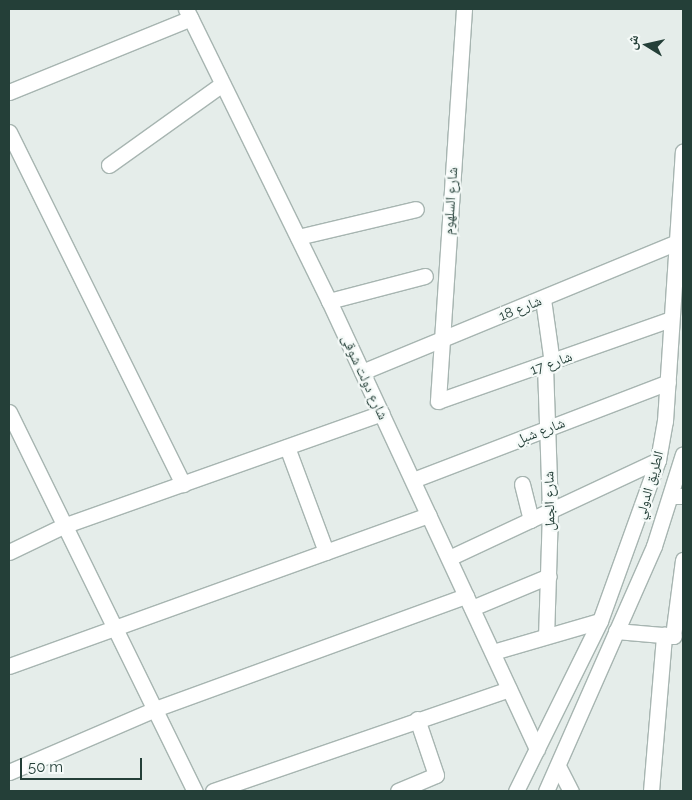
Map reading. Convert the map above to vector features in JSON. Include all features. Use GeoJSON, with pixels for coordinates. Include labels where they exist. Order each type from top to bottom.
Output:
{"type":"FeatureCollection","features":[{"type":"Feature","properties":{"kind":"street","name":"شارع السلهوم"},"geometry":{"type":"LineString","coordinates":[[436,394],[464,9]]}},
{"type":"Feature","properties":{"kind":"street","name":"شارع دولت شوقى"},"geometry":{"type":"LineString","coordinates":[[188,14],[329,301],[537,749]]}},
{"type":"Feature","properties":{"kind":"street"},"geometry":{"type":"LineString","coordinates":[[9,92],[188,14]]}},
{"type":"Feature","properties":{"kind":"street"},"geometry":{"type":"LineString","coordinates":[[109,165],[222,84]]}},
{"type":"Feature","properties":{"kind":"street"},"geometry":{"type":"LineString","coordinates":[[9,132],[183,484]]}},
{"type":"Feature","properties":{"kind":"street","name":"الطريق الدولي"},"geometry":{"type":"LineString","coordinates":[[516,791],[600,621],[658,460],[668,382],[683,152]]}},
{"type":"Feature","properties":{"kind":"street"},"geometry":{"type":"LineString","coordinates":[[298,237],[416,209]]}},
{"type":"Feature","properties":{"kind":"street","name":"شارع 18"},"geometry":{"type":"LineString","coordinates":[[362,372],[543,299],[676,242]]}},
{"type":"Feature","properties":{"kind":"street"},"geometry":{"type":"LineString","coordinates":[[329,301],[425,276]]}},
{"type":"Feature","properties":{"kind":"street","name":"شارع الجمل"},"geometry":{"type":"LineString","coordinates":[[543,299],[548,364],[550,512],[546,636]]}},
{"type":"Feature","properties":{"kind":"street","name":"شارع 17"},"geometry":{"type":"LineString","coordinates":[[436,394],[442,402],[671,319]]}},
{"type":"Feature","properties":{"kind":"street","name":"شارع شبل"},"geometry":{"type":"LineString","coordinates":[[413,480],[668,382]]}},
{"type":"Feature","properties":{"kind":"street"},"geometry":{"type":"LineString","coordinates":[[9,412],[63,526],[195,791]]}},
{"type":"Feature","properties":{"kind":"street"},"geometry":{"type":"LineString","coordinates":[[9,552],[63,526],[382,413]]}},
{"type":"Feature","properties":{"kind":"street"},"geometry":{"type":"LineString","coordinates":[[287,447],[326,552]]}},
{"type":"Feature","properties":{"kind":"street","name":"الطريق الدولي"},"geometry":{"type":"LineString","coordinates":[[546,791],[678,496],[683,454]]}},
{"type":"Feature","properties":{"kind":"street"},"geometry":{"type":"LineString","coordinates":[[449,558],[658,460]]}},
{"type":"Feature","properties":{"kind":"street"},"geometry":{"type":"LineString","coordinates":[[522,484],[531,520]]}},
{"type":"Feature","properties":{"kind":"street"},"geometry":{"type":"LineString","coordinates":[[9,666],[112,625],[429,515]]}},
{"type":"Feature","properties":{"kind":"street"},"geometry":{"type":"LineString","coordinates":[[651,791],[674,636],[683,560]]}},
{"type":"Feature","properties":{"kind":"street"},"geometry":{"type":"LineString","coordinates":[[9,772],[155,709],[549,576]]}},
{"type":"Feature","properties":{"kind":"street"},"geometry":{"type":"LineString","coordinates":[[493,652],[600,621]]}},
{"type":"Feature","properties":{"kind":"street"},"geometry":{"type":"LineString","coordinates":[[616,631],[674,636]]}},
{"type":"Feature","properties":{"kind":"street"},"geometry":{"type":"LineString","coordinates":[[213,791],[417,719],[509,689]]}},
{"type":"Feature","properties":{"kind":"street"},"geometry":{"type":"LineString","coordinates":[[398,791],[436,775],[417,719]]}},
{"type":"Feature","properties":{"kind":"street"},"geometry":{"type":"LineString","coordinates":[[558,766],[571,791]]}}]}
